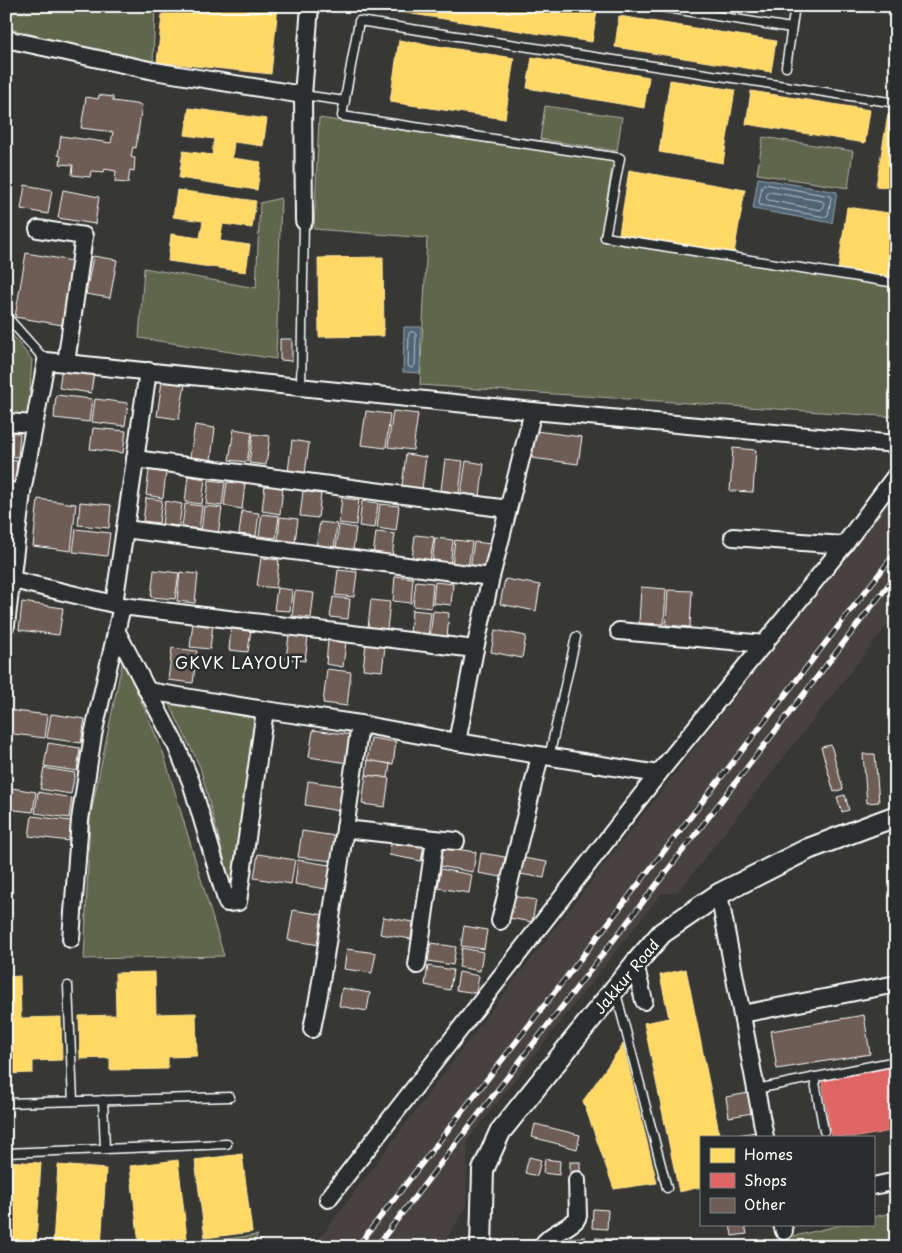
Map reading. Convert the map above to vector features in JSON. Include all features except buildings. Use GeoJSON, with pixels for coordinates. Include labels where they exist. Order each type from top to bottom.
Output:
{"type":"FeatureCollection","features":[{"type":"Feature","properties":{"kind":"street"},"geometry":{"type":"LineString","coordinates":[[304,221],[304,95],[310,6]]}},
{"type":"Feature","properties":{"kind":"street"},"geometry":{"type":"LineString","coordinates":[[6,39],[154,71],[304,95]]}},
{"type":"Feature","properties":{"kind":"street"},"geometry":{"type":"LineString","coordinates":[[38,229],[84,236],[66,363]]}},
{"type":"Feature","properties":{"kind":"street"},"geometry":{"type":"LineString","coordinates":[[6,623],[12,580],[10,557],[14,492],[34,424],[46,361],[533,411],[896,444]]}},
{"type":"Feature","properties":{"kind":"street"},"geometry":{"type":"LineString","coordinates":[[72,939],[80,820],[93,735],[116,630],[125,529],[148,371]]}},
{"type":"Feature","properties":{"kind":"street"},"geometry":{"type":"LineString","coordinates":[[458,742],[475,649],[491,577],[533,411]]}},
{"type":"Feature","properties":{"kind":"street"},"geometry":{"type":"LineString","coordinates":[[6,422],[34,424]]}},
{"type":"Feature","properties":{"kind":"street"},"geometry":{"type":"LineString","coordinates":[[135,459],[508,509]]}},
{"type":"Feature","properties":{"kind":"street"},"geometry":{"type":"LineString","coordinates":[[328,1199],[658,774],[844,545],[896,475]]}},
{"type":"Feature","properties":{"kind":"street"},"geometry":{"type":"LineString","coordinates":[[125,529],[491,577]]}},
{"type":"Feature","properties":{"kind":"street"},"geometry":{"type":"LineString","coordinates":[[733,537],[844,545]]}},
{"type":"Feature","properties":{"kind":"street"},"geometry":{"type":"LineString","coordinates":[[12,580],[118,605],[475,649]]}},
{"type":"Feature","properties":{"kind":"street"},"geometry":{"type":"LineString","coordinates":[[116,630],[177,747],[191,782],[227,903],[238,902],[265,710]]}},
{"type":"Feature","properties":{"kind":"street"},"geometry":{"type":"LineString","coordinates":[[619,631],[765,644]]}},
{"type":"Feature","properties":{"kind":"street"},"geometry":{"type":"LineString","coordinates":[[148,690],[658,774]]}},
{"type":"Feature","properties":{"kind":"street"},"geometry":{"type":"LineString","coordinates":[[312,1030],[360,724]]}},
{"type":"Feature","properties":{"kind":"street"},"geometry":{"type":"LineString","coordinates":[[500,921],[544,756]]}},
{"type":"Feature","properties":{"kind":"street","name":"Jakkur Road"},"geometry":{"type":"LineString","coordinates":[[482,1247],[483,1170],[500,1132],[662,932],[719,894],[808,849],[896,816]]}},
{"type":"Feature","properties":{"kind":"street"},"geometry":{"type":"LineString","coordinates":[[345,829],[456,841]]}},
{"type":"Feature","properties":{"kind":"street"},"geometry":{"type":"LineString","coordinates":[[417,965],[435,839]]}},
{"type":"Feature","properties":{"kind":"street"},"geometry":{"type":"LineString","coordinates":[[719,894],[766,1136]]}},
{"type":"Feature","properties":{"kind":"street"},"geometry":{"type":"LineString","coordinates":[[635,964],[644,1001]]}},
{"type":"Feature","properties":{"kind":"street"},"geometry":{"type":"LineString","coordinates":[[742,1014],[896,984]]}},
{"type":"Feature","properties":{"kind":"street"},"geometry":{"type":"LineString","coordinates":[[542,1247],[553,1235],[576,1220],[578,1216],[577,1180]]}},
{"type":"Feature","properties":{"kind":"street"},"geometry":{"type":"LineString","coordinates":[[874,1186],[896,1181]]}},
{"type":"Feature","properties":{"kind":"lane"},"geometry":{"type":"LineString","coordinates":[[655,6],[791,28]]}},
{"type":"Feature","properties":{"kind":"lane"},"geometry":{"type":"LineString","coordinates":[[786,67],[794,6]]}},
{"type":"Feature","properties":{"kind":"lane"},"geometry":{"type":"LineString","coordinates":[[896,103],[359,21],[342,116],[620,158],[605,237],[896,283]]}},
{"type":"Feature","properties":{"kind":"lane"},"geometry":{"type":"LineString","coordinates":[[304,95],[344,101]]}},
{"type":"Feature","properties":{"kind":"lane"},"geometry":{"type":"LineString","coordinates":[[301,387],[304,221]]}},
{"type":"Feature","properties":{"kind":"lane"},"geometry":{"type":"LineString","coordinates":[[6,316],[46,361]]}},
{"type":"Feature","properties":{"kind":"lane"},"geometry":{"type":"LineString","coordinates":[[544,756],[576,637]]}},
{"type":"Feature","properties":{"kind":"lane"},"geometry":{"type":"LineString","coordinates":[[68,986],[73,1101]]}},
{"type":"Feature","properties":{"kind":"lane"},"geometry":{"type":"LineString","coordinates":[[615,989],[667,1188]]}},
{"type":"Feature","properties":{"kind":"lane"},"geometry":{"type":"LineString","coordinates":[[756,1089],[896,1061]]}},
{"type":"Feature","properties":{"kind":"lane"},"geometry":{"type":"LineString","coordinates":[[814,1077],[824,1131]]}},
{"type":"Feature","properties":{"kind":"lane"},"geometry":{"type":"LineString","coordinates":[[6,1103],[230,1097]]}},
{"type":"Feature","properties":{"kind":"lane"},"geometry":{"type":"LineString","coordinates":[[103,1100],[105,1149]]}},
{"type":"Feature","properties":{"kind":"lane"},"geometry":{"type":"LineString","coordinates":[[6,1153],[227,1144]]}},
{"type":"Feature","properties":{"kind":"shaded area"},"geometry":{"type":"Polygon","coordinates":[[[896,493],[896,614],[678,892],[661,894],[468,1140],[466,1208],[441,1247],[313,1247],[489,1013],[896,493]]]}},
{"type":"Feature","properties":{"kind":"green space"},"geometry":{"type":"Polygon","coordinates":[[[6,6],[155,6],[153,65],[6,28],[6,6]]]}},
{"type":"Feature","properties":{"kind":"green space"},"geometry":{"type":"Polygon","coordinates":[[[545,106],[622,117],[617,151],[540,139],[545,106]]]}},
{"type":"Feature","properties":{"kind":"green space"},"geometry":{"type":"Polygon","coordinates":[[[319,118],[613,161],[600,241],[896,287],[896,417],[420,385],[427,238],[314,229],[319,118]]]}},
{"type":"Feature","properties":{"kind":"green space"},"geometry":{"type":"Polygon","coordinates":[[[763,137],[853,151],[848,188],[757,174],[763,137]]]}},
{"type":"Feature","properties":{"kind":"green space"},"geometry":{"type":"Polygon","coordinates":[[[281,198],[276,359],[139,338],[144,268],[256,288],[260,203],[281,198]]]}},
{"type":"Feature","properties":{"kind":"green space"},"geometry":{"type":"Polygon","coordinates":[[[6,327],[32,360],[28,418],[6,416],[6,327]]]}},
{"type":"Feature","properties":{"kind":"green space"},"geometry":{"type":"Polygon","coordinates":[[[123,659],[163,752],[224,956],[84,959],[90,818],[123,659]]]}},
{"type":"Feature","properties":{"kind":"green space"},"geometry":{"type":"Polygon","coordinates":[[[169,703],[256,717],[231,885],[200,767],[169,703]]]}},
{"type":"Feature","properties":{"kind":"green space"},"geometry":{"type":"Polygon","coordinates":[[[896,1212],[896,1247],[783,1247],[782,1239],[837,1226],[874,1226],[874,1217],[896,1212]]]}},
{"type":"Feature","properties":{"kind":"green space"},"geometry":{"type":"Polygon","coordinates":[[[258,1235],[252,1247],[158,1247],[258,1235]]]}},
{"type":"Feature","properties":{"kind":"water"},"geometry":{"type":"Polygon","coordinates":[[[758,178],[837,192],[832,223],[753,209],[758,178]]]}},
{"type":"Feature","properties":{"kind":"water"},"geometry":{"type":"Polygon","coordinates":[[[404,327],[421,327],[420,373],[403,372],[404,327]]]}},
{"type":"Feature","properties":{"kind":"railway"},"geometry":{"type":"LineString","coordinates":[[357,1247],[896,552]]}},
{"type":"Feature","properties":{"kind":"railway"},"geometry":{"type":"LineString","coordinates":[[376,1247],[896,575]]}},
{"type":"Feature","properties":{"kind":"district","name":"GKVK LAYOUT"},"geometry":{"type":"Point","coordinates":[239,662]}}]}
